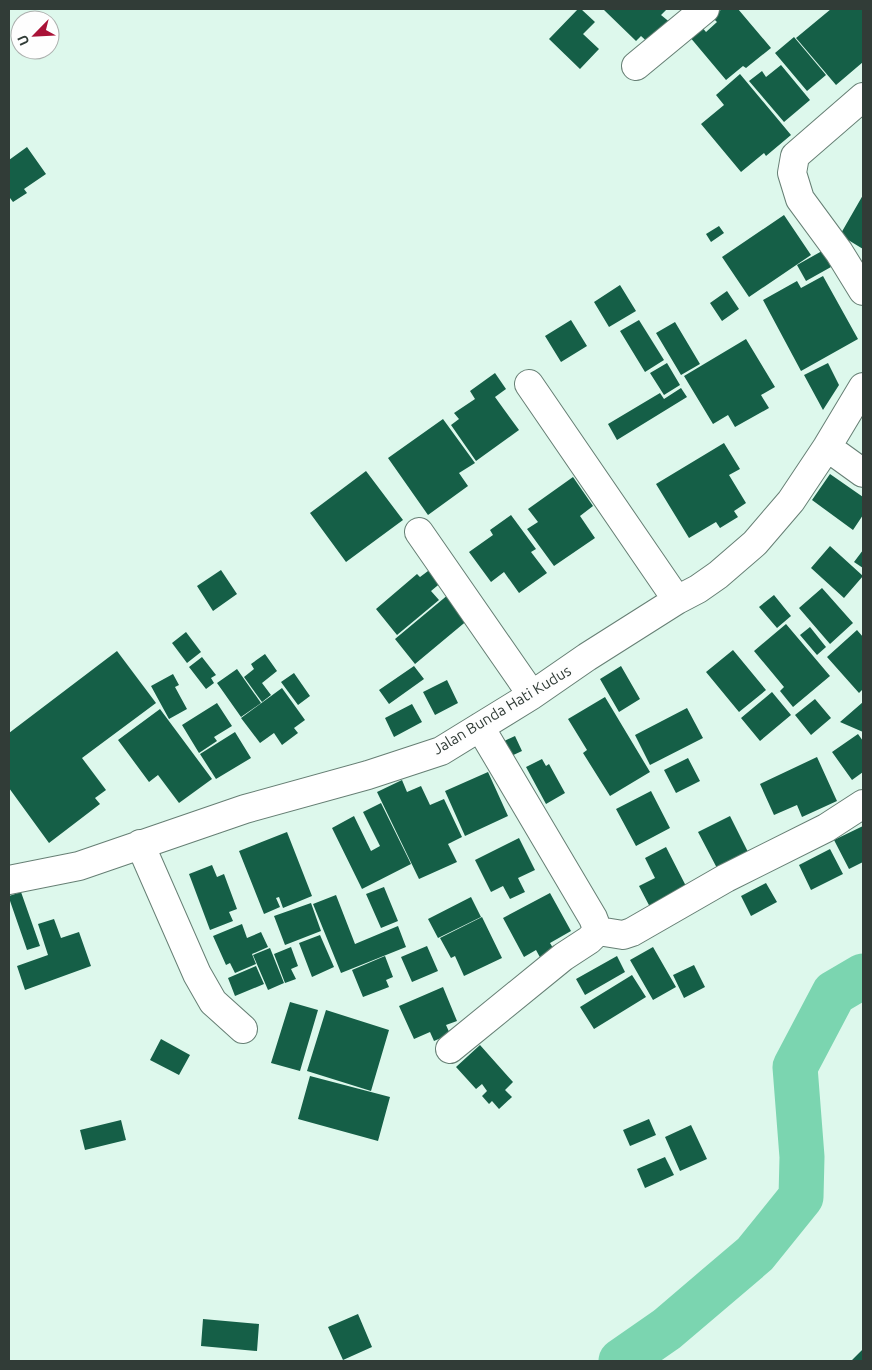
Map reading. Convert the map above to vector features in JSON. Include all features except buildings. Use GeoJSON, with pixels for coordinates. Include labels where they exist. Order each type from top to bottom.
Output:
{"type":"FeatureCollection","features":[{"type":"Feature","properties":{"kind":"street"},"geometry":{"type":"LineString","coordinates":[[636,66],[705,9]]}},
{"type":"Feature","properties":{"kind":"street"},"geometry":{"type":"LineString","coordinates":[[863,97],[795,156],[792,173],[800,199],[839,252],[863,291]]}},
{"type":"Feature","properties":{"kind":"street"},"geometry":{"type":"LineString","coordinates":[[528,384],[677,600]]}},
{"type":"Feature","properties":{"kind":"street","name":"Jalan Bunda Hati Kudus"},"geometry":{"type":"LineString","coordinates":[[9,880],[79,866],[246,809],[368,775],[441,751],[532,695],[587,657],[677,600],[698,589],[755,544],[791,501],[827,447],[863,386]]}},
{"type":"Feature","properties":{"kind":"street"},"geometry":{"type":"LineString","coordinates":[[827,447],[863,473]]}},
{"type":"Feature","properties":{"kind":"street"},"geometry":{"type":"LineString","coordinates":[[419,532],[532,695]]}},
{"type":"Feature","properties":{"kind":"street"},"geometry":{"type":"LineString","coordinates":[[480,727],[593,918],[598,931]]}},
{"type":"Feature","properties":{"kind":"street"},"geometry":{"type":"LineString","coordinates":[[598,931],[623,935],[632,932],[726,878],[826,828],[863,804]]}},
{"type":"Feature","properties":{"kind":"street"},"geometry":{"type":"LineString","coordinates":[[140,844],[197,974],[213,1002],[243,1028]]}},
{"type":"Feature","properties":{"kind":"street"},"geometry":{"type":"LineString","coordinates":[[450,1049],[598,931]]}},
{"type":"Feature","properties":{"kind":"waterway"},"geometry":{"type":"LineString","coordinates":[[621,1361],[667,1329],[755,1254],[801,1197],[802,1157],[795,1067],[834,993],[863,976]]}}]}
